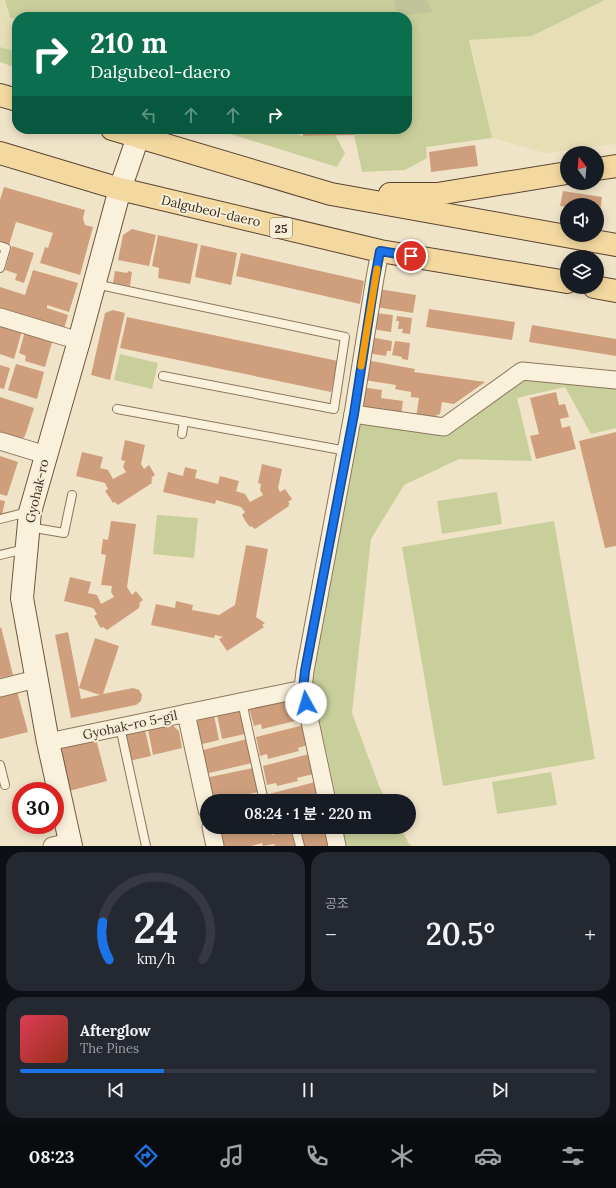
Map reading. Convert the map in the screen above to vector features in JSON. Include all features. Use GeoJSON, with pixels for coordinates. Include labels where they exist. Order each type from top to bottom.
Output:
{"type":"FeatureCollection","features":[{"type":"Feature","properties":{"kind":"main road"},"geometry":{"type":"LineString","coordinates":[[0,94],[12,98]]}},
{"type":"Feature","properties":{"kind":"main road"},"geometry":{"type":"LineString","coordinates":[[128,134],[332,194],[616,245]]}},
{"type":"Feature","properties":{"kind":"main road","name":"Dalgubeol-daero"},"geometry":{"type":"LineString","coordinates":[[0,153],[120,190],[380,251],[560,281]]}},
{"type":"Feature","properties":{"kind":"main road"},"geometry":{"type":"LineString","coordinates":[[604,168],[616,166]]}},
{"type":"Feature","properties":{"kind":"main road"},"geometry":{"type":"LineString","coordinates":[[332,194],[437,194],[560,174]]}},
{"type":"Feature","properties":{"kind":"main road"},"geometry":{"type":"LineString","coordinates":[[604,289],[616,291]]}},
{"type":"Feature","properties":{"kind":"street","name":"Gyohak-ro"},"geometry":{"type":"LineString","coordinates":[[64,845],[48,742],[22,598],[29,519],[120,190],[138,137]]}},
{"type":"Feature","properties":{"kind":"street"},"geometry":{"type":"LineString","coordinates":[[326,794],[303,689],[305,671],[354,414],[380,251]]}},
{"type":"Feature","properties":{"kind":"street"},"geometry":{"type":"LineString","coordinates":[[0,317],[79,341]]}},
{"type":"Feature","properties":{"kind":"street"},"geometry":{"type":"LineString","coordinates":[[354,414],[444,427],[522,371],[616,380]]}},
{"type":"Feature","properties":{"kind":"street"},"geometry":{"type":"LineString","coordinates":[[0,441],[46,455]]}},
{"type":"Feature","properties":{"kind":"street"},"geometry":{"type":"LineString","coordinates":[[0,688],[36,679]]}},
{"type":"Feature","properties":{"kind":"street"},"geometry":{"type":"LineString","coordinates":[[186,713],[303,689]]}},
{"type":"Feature","properties":{"kind":"street","name":"Gyohak-ro 5-gil"},"geometry":{"type":"LineString","coordinates":[[48,742],[186,713],[204,794]]}},
{"type":"Feature","properties":{"kind":"street"},"geometry":{"type":"LineString","coordinates":[[213,834],[215,846]]}},
{"type":"Feature","properties":{"kind":"street"},"geometry":{"type":"LineString","coordinates":[[334,834],[337,846]]}},
{"type":"Feature","properties":{"kind":"lane"},"geometry":{"type":"LineString","coordinates":[[0,246],[6,248],[0,268]]}},
{"type":"Feature","properties":{"kind":"lane"},"geometry":{"type":"LineString","coordinates":[[94,284],[345,337],[334,409],[163,376]]}},
{"type":"Feature","properties":{"kind":"lane"},"geometry":{"type":"LineString","coordinates":[[117,409],[347,451]]}},
{"type":"Feature","properties":{"kind":"lane"},"geometry":{"type":"LineString","coordinates":[[182,434],[184,421]]}},
{"type":"Feature","properties":{"kind":"lane"},"geometry":{"type":"LineString","coordinates":[[0,519],[29,519],[64,533],[72,495]]}},
{"type":"Feature","properties":{"kind":"lane"},"geometry":{"type":"LineString","coordinates":[[0,555],[26,548]]}},
{"type":"Feature","properties":{"kind":"lane"},"geometry":{"type":"LineString","coordinates":[[242,702],[262,794]]}},
{"type":"Feature","properties":{"kind":"lane"},"geometry":{"type":"LineString","coordinates":[[120,727],[146,846]]}},
{"type":"Feature","properties":{"kind":"lane"},"geometry":{"type":"LineString","coordinates":[[0,765],[5,785]]}},
{"type":"Feature","properties":{"kind":"lane"},"geometry":{"type":"LineString","coordinates":[[297,834],[300,846]]}},
{"type":"Feature","properties":{"kind":"shaded area"},"geometry":{"type":"Polygon","coordinates":[[[0,0],[5,0],[9,17],[12,17],[12,51],[0,47],[0,0]]]}},
{"type":"Feature","properties":{"kind":"shaded area"},"geometry":{"type":"Polygon","coordinates":[[[605,0],[616,0],[616,144],[600,146],[560,146],[560,151],[545,153],[492,138],[470,40],[532,36],[605,0]]]}},
{"type":"Feature","properties":{"kind":"green space"},"geometry":{"type":"Polygon","coordinates":[[[5,0],[605,0],[532,36],[469,40],[492,138],[426,147],[427,158],[405,170],[362,172],[354,134],[412,134],[412,12],[12,12],[12,18],[10,18],[5,0]]]}},
{"type":"Feature","properties":{"kind":"green space"},"geometry":{"type":"Polygon","coordinates":[[[394,0],[427,0],[432,12],[412,14],[412,12],[398,12],[394,0]]]}},
{"type":"Feature","properties":{"kind":"green space"},"geometry":{"type":"Polygon","coordinates":[[[0,47],[12,51],[12,66],[0,62],[0,47]]]}},
{"type":"Feature","properties":{"kind":"green space"},"geometry":{"type":"Polygon","coordinates":[[[230,134],[296,134],[303,136],[335,135],[345,153],[337,167],[230,134]]]}},
{"type":"Feature","properties":{"kind":"green space"},"geometry":{"type":"Polygon","coordinates":[[[120,354],[158,363],[152,389],[114,380],[120,354]]]}},
{"type":"Feature","properties":{"kind":"green space"},"geometry":{"type":"Polygon","coordinates":[[[521,378],[616,386],[616,428],[591,434],[565,387],[517,398],[532,461],[459,459],[404,485],[371,539],[352,713],[383,794],[335,794],[311,681],[357,426],[369,420],[446,432],[521,378]]]}},
{"type":"Feature","properties":{"kind":"green space"},"geometry":{"type":"Polygon","coordinates":[[[497,492],[502,524],[442,534],[437,501],[497,492]]]}},
{"type":"Feature","properties":{"kind":"green space"},"geometry":{"type":"Polygon","coordinates":[[[157,515],[198,518],[194,558],[153,554],[157,515]]]}},
{"type":"Feature","properties":{"kind":"green space"},"geometry":{"type":"Polygon","coordinates":[[[554,521],[595,759],[443,786],[402,547],[554,521]]]}},
{"type":"Feature","properties":{"kind":"green space"},"geometry":{"type":"Polygon","coordinates":[[[551,772],[557,805],[497,814],[492,782],[551,772]]]}},
{"type":"Feature","properties":{"kind":"green space"},"geometry":{"type":"Polygon","coordinates":[[[344,834],[404,834],[409,844],[412,846],[347,846],[344,834]]]}},
{"type":"Feature","properties":{"kind":"building"},"geometry":{"type":"Polygon","coordinates":[[[303,134],[354,135],[303,136],[303,134]]]}},
{"type":"Feature","properties":{"kind":"building"},"geometry":{"type":"Polygon","coordinates":[[[475,145],[478,166],[431,172],[429,152],[475,145]]]}},
{"type":"Feature","properties":{"kind":"building"},"geometry":{"type":"Polygon","coordinates":[[[4,187],[85,210],[83,218],[85,225],[93,227],[80,275],[40,263],[45,247],[48,248],[53,233],[16,222],[9,245],[0,242],[0,200],[4,187]]]}},
{"type":"Feature","properties":{"kind":"building"},"geometry":{"type":"Polygon","coordinates":[[[563,191],[602,197],[602,198],[562,198],[563,191]]]}},
{"type":"Feature","properties":{"kind":"building"},"geometry":{"type":"Polygon","coordinates":[[[132,229],[156,235],[149,266],[118,260],[123,235],[132,229]]]}},
{"type":"Feature","properties":{"kind":"building"},"geometry":{"type":"Polygon","coordinates":[[[158,235],[198,244],[190,284],[158,278],[159,268],[152,266],[158,235]]]}},
{"type":"Feature","properties":{"kind":"building"},"geometry":{"type":"Polygon","coordinates":[[[201,245],[237,253],[231,285],[195,277],[201,245]]]}},
{"type":"Feature","properties":{"kind":"building"},"geometry":{"type":"Polygon","coordinates":[[[12,246],[34,253],[24,283],[15,280],[17,274],[5,270],[12,246]]]}},
{"type":"Feature","properties":{"kind":"building"},"geometry":{"type":"Polygon","coordinates":[[[241,253],[364,281],[360,304],[236,276],[241,253]]]}},
{"type":"Feature","properties":{"kind":"building"},"geometry":{"type":"Polygon","coordinates":[[[33,270],[78,283],[69,312],[47,305],[47,308],[68,315],[63,332],[0,313],[0,287],[25,295],[33,270]]]}},
{"type":"Feature","properties":{"kind":"building"},"geometry":{"type":"Polygon","coordinates":[[[115,271],[127,273],[128,271],[132,272],[130,286],[113,283],[115,271]]]}},
{"type":"Feature","properties":{"kind":"building"},"geometry":{"type":"Polygon","coordinates":[[[379,289],[416,295],[413,313],[376,307],[379,289]]]}},
{"type":"Feature","properties":{"kind":"building"},"geometry":{"type":"Polygon","coordinates":[[[429,309],[515,322],[512,340],[426,327],[429,309]]]}},
{"type":"Feature","properties":{"kind":"building"},"geometry":{"type":"Polygon","coordinates":[[[113,310],[125,313],[110,380],[91,375],[105,313],[113,310]]]}},
{"type":"Feature","properties":{"kind":"building"},"geometry":{"type":"Polygon","coordinates":[[[375,313],[393,315],[391,332],[372,329],[375,313]]]}},
{"type":"Feature","properties":{"kind":"building"},"geometry":{"type":"Polygon","coordinates":[[[397,316],[412,318],[410,334],[402,333],[403,329],[398,329],[399,321],[396,321],[397,316]]]}},
{"type":"Feature","properties":{"kind":"building"},"geometry":{"type":"Polygon","coordinates":[[[127,317],[338,361],[331,392],[120,348],[127,317]]]}},
{"type":"Feature","properties":{"kind":"building"},"geometry":{"type":"Polygon","coordinates":[[[0,325],[22,331],[14,359],[0,354],[0,325]]]}},
{"type":"Feature","properties":{"kind":"building"},"geometry":{"type":"Polygon","coordinates":[[[532,325],[616,339],[616,356],[529,342],[532,325]]]}},
{"type":"Feature","properties":{"kind":"building"},"geometry":{"type":"Polygon","coordinates":[[[25,331],[53,339],[45,367],[25,361],[26,356],[19,353],[25,331]]]}},
{"type":"Feature","properties":{"kind":"building"},"geometry":{"type":"Polygon","coordinates":[[[370,337],[392,341],[391,351],[387,351],[386,356],[367,353],[370,337]]]}},
{"type":"Feature","properties":{"kind":"building"},"geometry":{"type":"Polygon","coordinates":[[[395,341],[410,343],[408,360],[392,355],[395,341]]]}},
{"type":"Feature","properties":{"kind":"building"},"geometry":{"type":"Polygon","coordinates":[[[366,360],[415,369],[414,372],[485,382],[454,404],[442,402],[440,414],[427,419],[416,418],[419,398],[411,397],[411,392],[395,389],[396,385],[364,380],[366,360]]]}},
{"type":"Feature","properties":{"kind":"building"},"geometry":{"type":"Polygon","coordinates":[[[16,364],[44,372],[37,399],[8,390],[16,364]]]}},
{"type":"Feature","properties":{"kind":"building"},"geometry":{"type":"Polygon","coordinates":[[[0,365],[10,368],[4,389],[0,388],[0,365]]]}},
{"type":"Feature","properties":{"kind":"building"},"geometry":{"type":"Polygon","coordinates":[[[361,387],[382,390],[381,398],[403,401],[401,416],[366,408],[359,398],[361,387]]]}},
{"type":"Feature","properties":{"kind":"building"},"geometry":{"type":"Polygon","coordinates":[[[556,392],[559,405],[565,404],[569,417],[560,419],[562,428],[570,426],[576,449],[536,459],[530,436],[539,434],[530,398],[556,392]]]}},
{"type":"Feature","properties":{"kind":"building"},"geometry":{"type":"Polygon","coordinates":[[[0,397],[34,408],[25,436],[19,441],[0,435],[0,397]]]}},
{"type":"Feature","properties":{"kind":"building"},"geometry":{"type":"Polygon","coordinates":[[[616,432],[616,546],[605,548],[579,441],[616,432]]]}},
{"type":"Feature","properties":{"kind":"building"},"geometry":{"type":"Polygon","coordinates":[[[125,440],[145,445],[141,464],[144,469],[149,465],[155,475],[151,478],[153,480],[151,481],[152,483],[118,505],[115,502],[113,503],[105,491],[108,489],[105,483],[76,476],[82,452],[103,457],[100,468],[108,470],[113,479],[126,472],[123,467],[125,461],[121,460],[125,440]]]}},
{"type":"Feature","properties":{"kind":"building"},"geometry":{"type":"Polygon","coordinates":[[[0,456],[18,462],[7,496],[0,494],[0,456]]]}},
{"type":"Feature","properties":{"kind":"building"},"geometry":{"type":"Polygon","coordinates":[[[262,464],[282,469],[278,488],[280,492],[285,489],[292,499],[288,502],[290,504],[288,505],[289,506],[255,529],[251,526],[250,527],[246,522],[242,515],[245,512],[241,507],[216,500],[215,504],[163,492],[168,472],[183,476],[185,467],[197,470],[195,478],[218,484],[220,476],[239,481],[236,491],[245,494],[250,502],[263,495],[260,490],[261,484],[258,483],[262,464]]]}},
{"type":"Feature","properties":{"kind":"building"},"geometry":{"type":"Polygon","coordinates":[[[0,500],[5,501],[2,515],[0,515],[0,500]]]}},
{"type":"Feature","properties":{"kind":"building"},"geometry":{"type":"Polygon","coordinates":[[[111,521],[136,524],[127,587],[132,595],[136,591],[143,600],[139,603],[139,608],[107,630],[103,627],[101,628],[98,624],[94,616],[97,614],[93,608],[64,601],[70,577],[91,582],[88,593],[97,595],[101,604],[114,597],[111,592],[112,586],[101,585],[106,555],[101,554],[103,539],[108,540],[111,521]]]}},
{"type":"Feature","properties":{"kind":"building"},"geometry":{"type":"Polygon","coordinates":[[[246,545],[268,549],[256,617],[265,623],[262,625],[264,627],[227,651],[219,639],[223,637],[215,635],[214,638],[151,625],[156,604],[175,608],[176,601],[193,605],[192,610],[219,615],[235,605],[246,545]]]}},
{"type":"Feature","properties":{"kind":"building"},"geometry":{"type":"Polygon","coordinates":[[[1,627],[13,675],[0,678],[0,628],[1,627]]]}},
{"type":"Feature","properties":{"kind":"building"},"geometry":{"type":"Polygon","coordinates":[[[68,632],[81,699],[100,695],[79,688],[95,638],[119,646],[103,694],[133,688],[139,690],[142,695],[141,701],[136,705],[71,718],[55,635],[68,632]]]}},
{"type":"Feature","properties":{"kind":"building"},"geometry":{"type":"Polygon","coordinates":[[[17,691],[28,732],[0,739],[0,695],[17,691]]]}},
{"type":"Feature","properties":{"kind":"building"},"geometry":{"type":"Polygon","coordinates":[[[290,695],[299,701],[303,719],[262,729],[261,724],[254,726],[248,705],[290,695]]]}},
{"type":"Feature","properties":{"kind":"building"},"geometry":{"type":"Polygon","coordinates":[[[240,710],[245,734],[222,739],[217,715],[240,710]]]}},
{"type":"Feature","properties":{"kind":"building"},"geometry":{"type":"Polygon","coordinates":[[[214,715],[219,740],[198,745],[194,728],[199,719],[214,715]]]}},
{"type":"Feature","properties":{"kind":"building"},"geometry":{"type":"Polygon","coordinates":[[[171,724],[179,731],[182,748],[153,755],[148,730],[171,724]]]}},
{"type":"Feature","properties":{"kind":"building"},"geometry":{"type":"Polygon","coordinates":[[[304,725],[308,745],[298,748],[299,751],[268,759],[267,754],[260,756],[256,737],[304,725]]]}},
{"type":"Feature","properties":{"kind":"building"},"geometry":{"type":"Polygon","coordinates":[[[145,730],[151,756],[129,761],[123,735],[145,730]]]}},
{"type":"Feature","properties":{"kind":"building"},"geometry":{"type":"Polygon","coordinates":[[[96,739],[107,781],[69,791],[60,751],[64,747],[96,739]]]}},
{"type":"Feature","properties":{"kind":"building"},"geometry":{"type":"Polygon","coordinates":[[[247,739],[252,763],[205,774],[199,751],[247,739]]]}},
{"type":"Feature","properties":{"kind":"building"},"geometry":{"type":"Polygon","coordinates":[[[309,754],[314,774],[297,778],[298,781],[277,786],[276,783],[267,785],[263,766],[309,754]]]}},
{"type":"Feature","properties":{"kind":"building"},"geometry":{"type":"Polygon","coordinates":[[[253,768],[258,792],[248,794],[211,794],[205,778],[253,768]]]}},
{"type":"Feature","properties":{"kind":"building"},"geometry":{"type":"Polygon","coordinates":[[[315,782],[318,794],[269,794],[315,782]]]}},
{"type":"Feature","properties":{"kind":"building"},"geometry":{"type":"Polygon","coordinates":[[[218,834],[292,834],[295,846],[275,846],[274,844],[263,846],[262,843],[251,846],[221,846],[218,834]]]}},
{"type":"Feature","properties":{"kind":"building"},"geometry":{"type":"Polygon","coordinates":[[[300,834],[326,834],[329,846],[303,846],[300,834]]]}},
{"type":"Feature","properties":{"kind":"slow traffic"},"geometry":{"type":"LineString","coordinates":[[361,366],[377,269]]}},
{"type":"Feature","properties":{"kind":"route"},"geometry":{"type":"LineString","coordinates":[[306,703],[303,689],[305,671],[354,414],[380,251],[411,256]]}}]}
